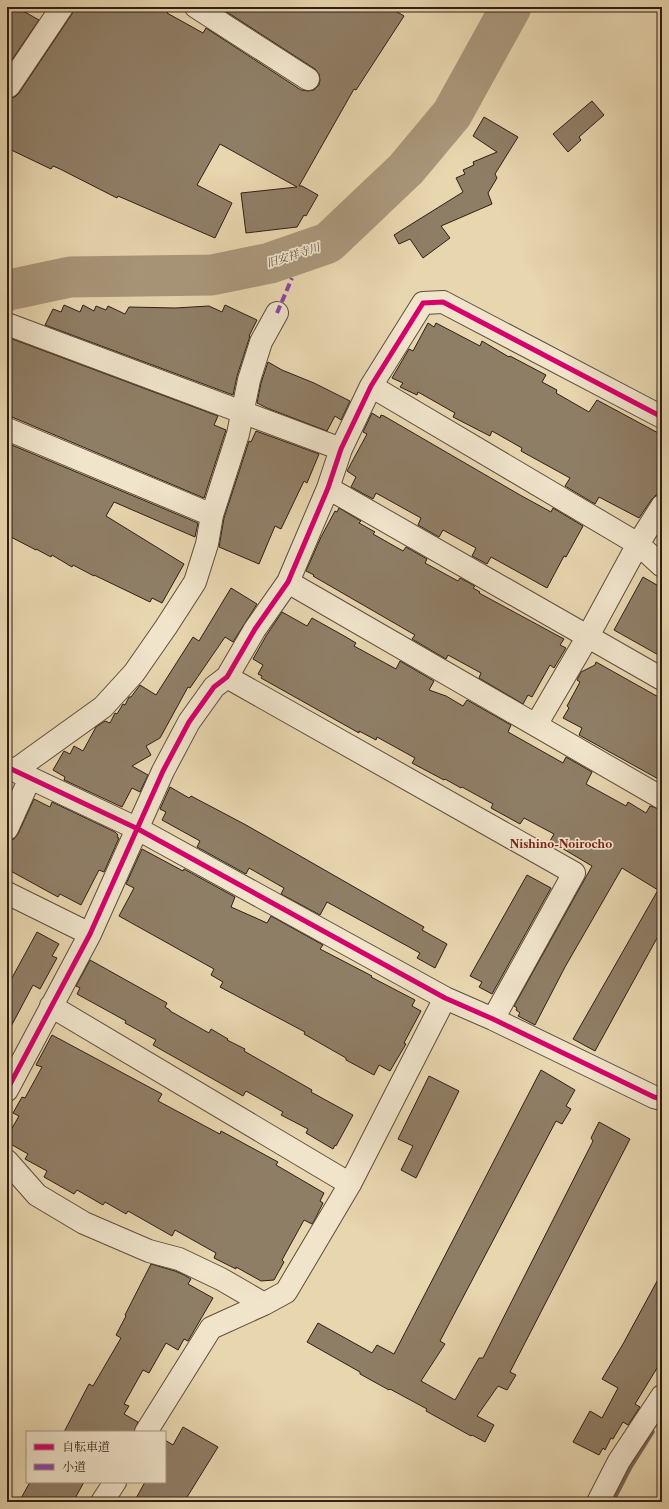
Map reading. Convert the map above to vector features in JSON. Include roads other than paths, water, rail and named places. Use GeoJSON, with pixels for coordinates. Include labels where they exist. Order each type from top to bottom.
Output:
{"type":"FeatureCollection","features":[{"type":"Feature","properties":{"kind":"street"},"geometry":{"type":"LineString","coordinates":[[7,85],[9,86],[62,7]]}},
{"type":"Feature","properties":{"kind":"street"},"geometry":{"type":"LineString","coordinates":[[196,7],[308,79]]}},
{"type":"Feature","properties":{"kind":"street"},"geometry":{"type":"LineString","coordinates":[[7,1090],[90,934],[138,830],[163,771],[190,722],[214,687],[227,677],[255,629],[288,582],[328,488],[341,449],[371,386],[423,303],[443,302],[662,417]]}},
{"type":"Feature","properties":{"kind":"street"},"geometry":{"type":"LineString","coordinates":[[7,829],[17,772],[104,707],[134,673],[195,582],[207,544],[212,515],[238,434],[249,380],[261,342],[277,313]]}},
{"type":"Feature","properties":{"kind":"street"},"geometry":{"type":"LineString","coordinates":[[10,320],[242,412],[341,449]]}},
{"type":"Feature","properties":{"kind":"street"},"geometry":{"type":"LineString","coordinates":[[371,386],[638,544],[662,566]]}},
{"type":"Feature","properties":{"kind":"street"},"geometry":{"type":"LineString","coordinates":[[7,429],[212,515]]}},
{"type":"Feature","properties":{"kind":"street"},"geometry":{"type":"LineString","coordinates":[[328,488],[662,679]]}},
{"type":"Feature","properties":{"kind":"street"},"geometry":{"type":"LineString","coordinates":[[536,725],[588,636],[638,544],[662,506]]}},
{"type":"Feature","properties":{"kind":"street"},"geometry":{"type":"LineString","coordinates":[[288,582],[662,798]]}},
{"type":"Feature","properties":{"kind":"street"},"geometry":{"type":"LineString","coordinates":[[227,677],[574,872],[493,1019]]}},
{"type":"Feature","properties":{"kind":"street"},"geometry":{"type":"LineString","coordinates":[[17,772],[138,830],[445,998],[493,1019],[654,1097],[662,1099]]}},
{"type":"Feature","properties":{"kind":"street"},"geometry":{"type":"LineString","coordinates":[[7,893],[90,934]]}},
{"type":"Feature","properties":{"kind":"street"},"geometry":{"type":"LineString","coordinates":[[147,1431],[211,1328],[264,1304],[286,1292],[350,1184],[445,998]]}},
{"type":"Feature","properties":{"kind":"street"},"geometry":{"type":"LineString","coordinates":[[51,1006],[350,1184]]}},
{"type":"Feature","properties":{"kind":"street"},"geometry":{"type":"LineString","coordinates":[[7,1161],[37,1195],[84,1223],[149,1251],[179,1259],[221,1279],[264,1304]]}},
{"type":"Feature","properties":{"kind":"street"},"geometry":{"type":"LineString","coordinates":[[598,1502],[619,1461],[662,1396]]}},
{"type":"Feature","properties":{"kind":"street"},"geometry":{"type":"LineString","coordinates":[[102,1502],[114,1483]]}},
{"type":"Feature","properties":{"kind":"waterway","name":"旧安祥寺川"},"geometry":{"type":"LineString","coordinates":[[7,291],[70,277],[212,275],[270,263],[328,243],[406,169],[452,114],[511,7]]}},
{"type":"Feature","properties":{"kind":"waterway"},"geometry":{"type":"LineString","coordinates":[[611,1502],[629,1467],[651,1432]]}},
{"type":"Feature","properties":{"kind":"district","name":"Nishino-Noirocho"},"geometry":{"type":"Point","coordinates":[561,844]}}]}
